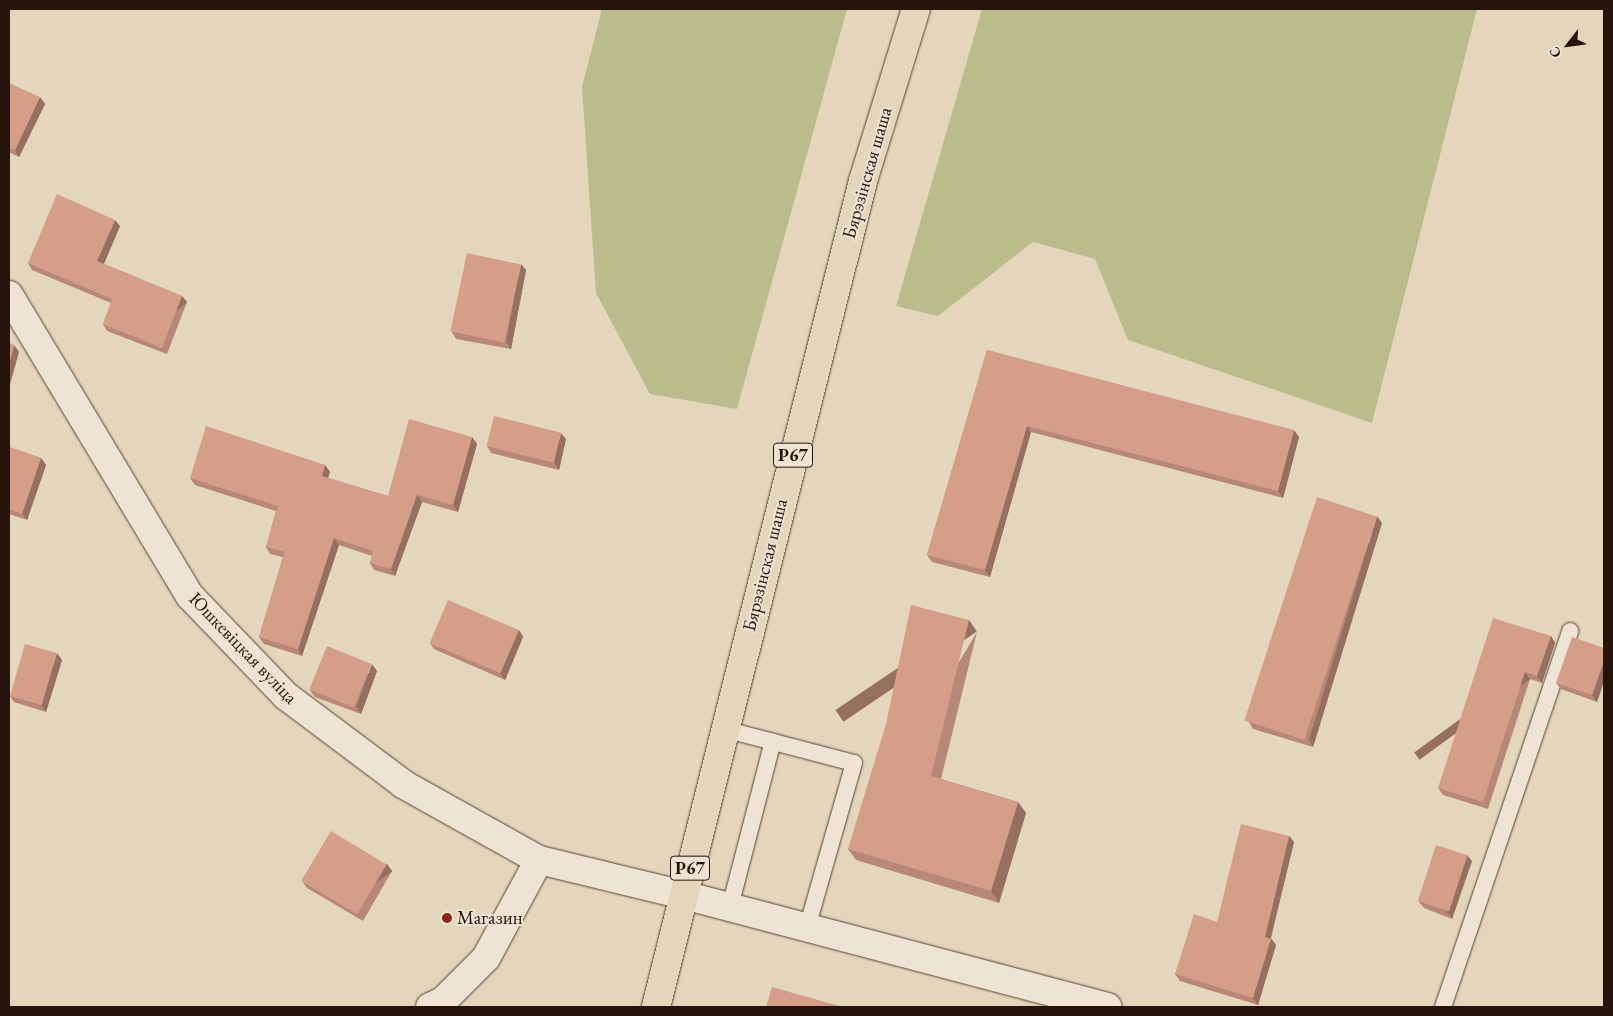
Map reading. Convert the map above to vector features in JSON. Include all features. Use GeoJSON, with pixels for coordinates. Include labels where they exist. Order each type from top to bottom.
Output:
{"type":"FeatureCollection","features":[{"type":"Feature","properties":{"kind":"main road","name":"Бярэзінская шаша"},"geometry":{"type":"LineString","coordinates":[[656,1007],[724,729],[863,181],[916,9]]}},
{"type":"Feature","properties":{"kind":"street","name":"Юшкевіцкая вуліца"},"geometry":{"type":"LineString","coordinates":[[9,295],[190,596],[294,702],[403,784],[539,860],[684,895],[1107,1007]]}},
{"type":"Feature","properties":{"kind":"street"},"geometry":{"type":"LineString","coordinates":[[430,1007],[443,1001],[486,958],[539,860]]}},
{"type":"Feature","properties":{"kind":"lane"},"geometry":{"type":"LineString","coordinates":[[1443,1007],[1570,631]]}},
{"type":"Feature","properties":{"kind":"lane"},"geometry":{"type":"LineString","coordinates":[[724,729],[854,763],[807,928]]}},
{"type":"Feature","properties":{"kind":"lane"},"geometry":{"type":"LineString","coordinates":[[730,907],[773,741]]}},
{"type":"Feature","properties":{"kind":"green space"},"geometry":{"type":"Polygon","coordinates":[[[602,9],[847,9],[737,409],[650,394],[596,293],[582,87],[602,9]]]}},
{"type":"Feature","properties":{"kind":"green space"},"geometry":{"type":"Polygon","coordinates":[[[982,9],[1477,9],[1372,423],[1128,340],[1095,259],[1033,242],[938,316],[896,306],[982,9]]]}},
{"type":"Feature","properties":{"kind":"building"},"geometry":{"type":"Polygon","coordinates":[[[9,83],[40,97],[15,150],[9,148],[9,83]]]}},
{"type":"Feature","properties":{"kind":"building"},"geometry":{"type":"Polygon","coordinates":[[[57,194],[115,220],[97,261],[182,296],[162,348],[103,324],[112,299],[28,263],[57,194]]]}},
{"type":"Feature","properties":{"kind":"building"},"geometry":{"type":"Polygon","coordinates":[[[467,253],[521,264],[504,343],[450,331],[467,253]]]}},
{"type":"Feature","properties":{"kind":"building"},"geometry":{"type":"Polygon","coordinates":[[[9,343],[14,345],[9,364],[9,343]]]}},
{"type":"Feature","properties":{"kind":"building"},"geometry":{"type":"Polygon","coordinates":[[[987,350],[1294,430],[1278,491],[1027,426],[985,570],[927,555],[987,350]]]}},
{"type":"Feature","properties":{"kind":"building"},"geometry":{"type":"Polygon","coordinates":[[[494,416],[561,433],[553,463],[487,446],[494,416]]]}},
{"type":"Feature","properties":{"kind":"building"},"geometry":{"type":"Polygon","coordinates":[[[409,419],[472,437],[453,505],[417,495],[391,569],[370,563],[373,551],[334,538],[298,649],[259,637],[285,552],[266,547],[278,506],[190,478],[206,426],[325,465],[322,476],[388,496],[409,419]]]}},
{"type":"Feature","properties":{"kind":"building"},"geometry":{"type":"Polygon","coordinates":[[[9,447],[41,458],[22,514],[9,509],[9,447]]]}},
{"type":"Feature","properties":{"kind":"building"},"geometry":{"type":"Polygon","coordinates":[[[1317,497],[1377,516],[1304,740],[1244,720],[1317,497]]]}},
{"type":"Feature","properties":{"kind":"building"},"geometry":{"type":"Polygon","coordinates":[[[448,600],[519,630],[501,673],[430,643],[448,600]]]}},
{"type":"Feature","properties":{"kind":"building"},"geometry":{"type":"Polygon","coordinates":[[[911,605],[969,620],[931,776],[1018,802],[991,891],[848,849],[886,724],[911,605]]]}},
{"type":"Feature","properties":{"kind":"building"},"geometry":{"type":"Polygon","coordinates":[[[1493,618],[1551,636],[1537,676],[1525,672],[1483,802],[1438,788],[1493,618]]]}},
{"type":"Feature","properties":{"kind":"building"},"geometry":{"type":"Polygon","coordinates":[[[1572,637],[1604,648],[1604,661],[1592,695],[1556,683],[1572,637]]]}},
{"type":"Feature","properties":{"kind":"building"},"geometry":{"type":"Polygon","coordinates":[[[25,644],[57,653],[42,705],[10,696],[25,644]]]}},
{"type":"Feature","properties":{"kind":"building"},"geometry":{"type":"Polygon","coordinates":[[[327,646],[372,664],[354,708],[309,690],[327,646]]]}},
{"type":"Feature","properties":{"kind":"building"},"geometry":{"type":"Polygon","coordinates":[[[1241,824],[1289,836],[1265,937],[1271,939],[1253,998],[1175,974],[1194,914],[1217,922],[1241,824]]]}},
{"type":"Feature","properties":{"kind":"building"},"geometry":{"type":"Polygon","coordinates":[[[331,831],[387,864],[357,914],[301,881],[331,831]]]}},
{"type":"Feature","properties":{"kind":"building"},"geometry":{"type":"Polygon","coordinates":[[[1436,845],[1467,855],[1449,911],[1418,901],[1436,845]]]}},
{"type":"Feature","properties":{"kind":"building"},"geometry":{"type":"Polygon","coordinates":[[[772,987],[843,1007],[766,1007],[772,987]]]}},
{"type":"Feature","properties":{"kind":"place","name":"Магазин"},"geometry":{"type":"Point","coordinates":[447,918]}}]}
